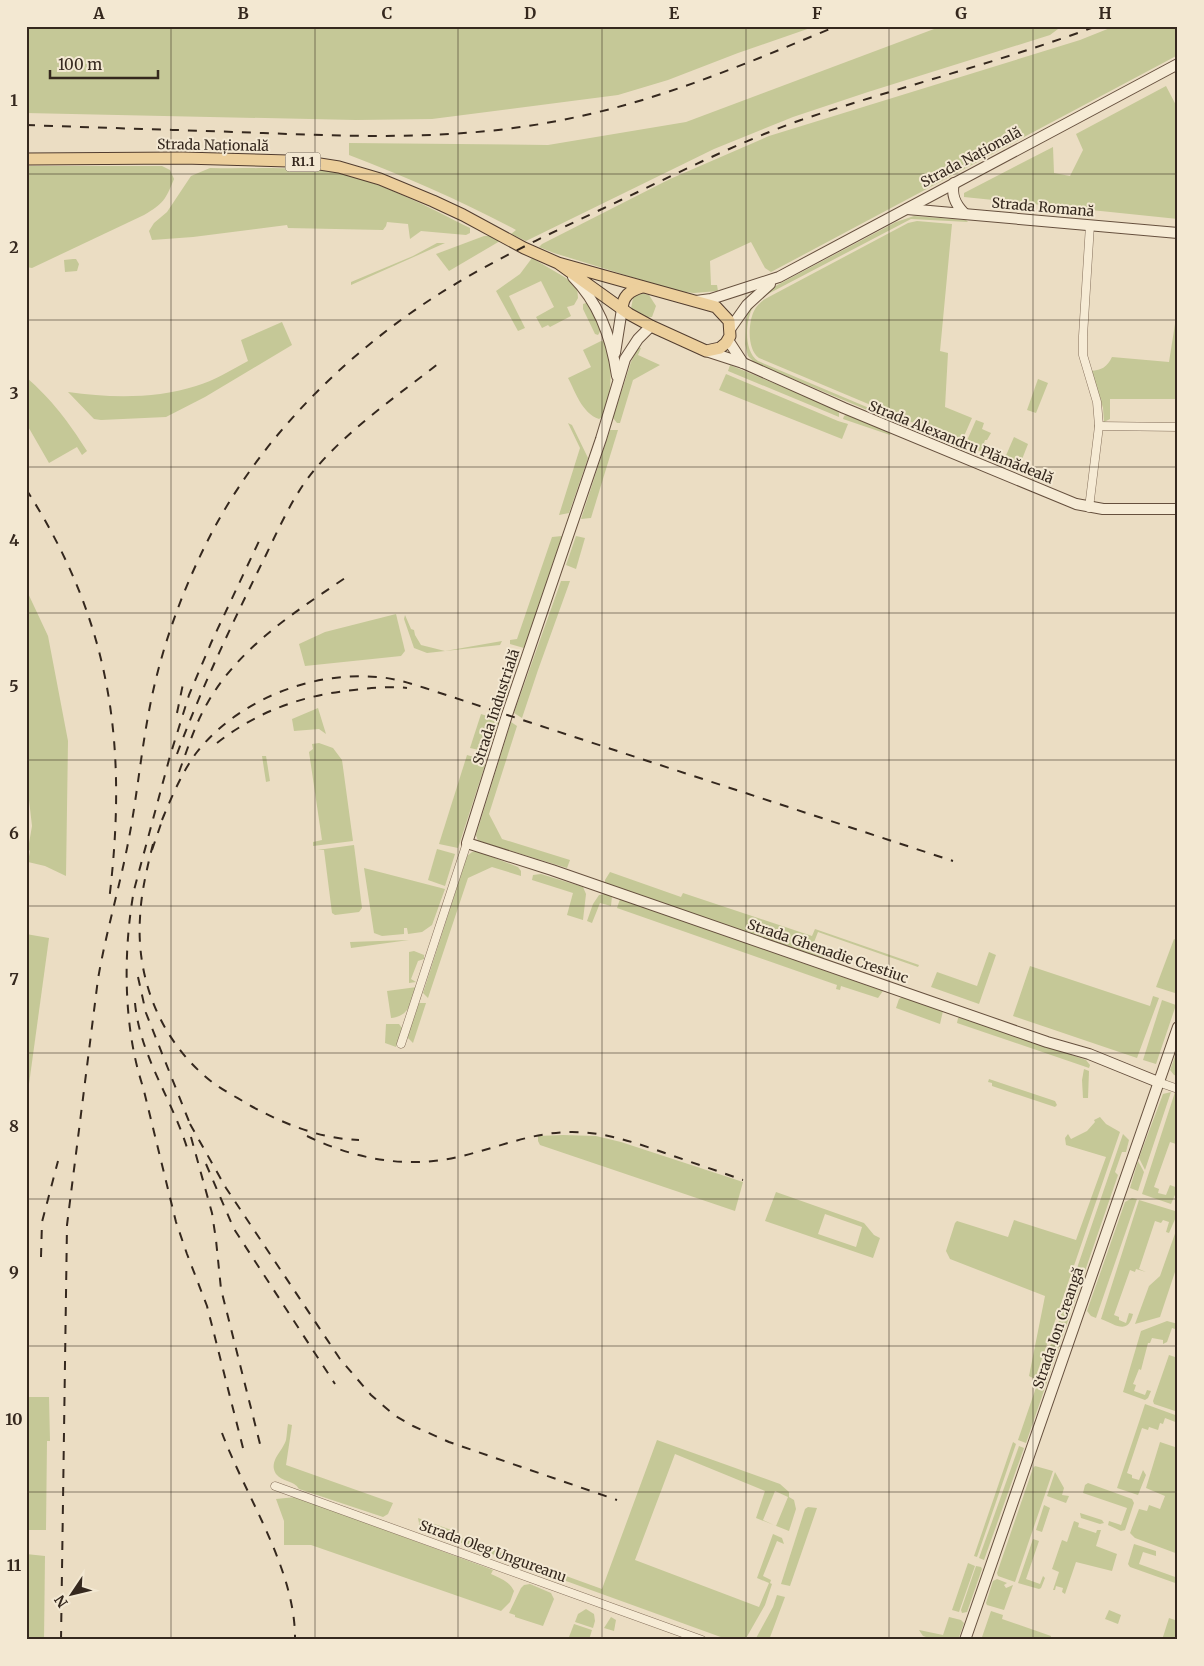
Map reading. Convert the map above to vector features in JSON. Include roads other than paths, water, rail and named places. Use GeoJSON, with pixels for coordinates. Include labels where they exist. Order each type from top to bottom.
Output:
{"type":"FeatureCollection","features":[{"type":"Feature","properties":{"kind":"main road","name":"Strada Națională"},"geometry":{"type":"LineString","coordinates":[[26,159],[183,158],[288,161],[324,164],[359,172],[463,215],[524,248],[558,263],[716,307],[729,321],[729,334],[720,348],[706,350],[651,326],[622,309],[558,263]]}},
{"type":"Feature","properties":{"kind":"main road"},"geometry":{"type":"LineString","coordinates":[[622,309],[623,301],[628,293],[642,287]]}},
{"type":"Feature","properties":{"kind":"street","name":"Strada Națională"},"geometry":{"type":"LineString","coordinates":[[729,334],[747,305],[763,289],[779,277],[1178,64]]}},
{"type":"Feature","properties":{"kind":"street"},"geometry":{"type":"LineString","coordinates":[[954,183],[953,196],[964,213]]}},
{"type":"Feature","properties":{"kind":"street","name":"Strada Romană"},"geometry":{"type":"LineString","coordinates":[[906,208],[1178,233]]}},
{"type":"Feature","properties":{"kind":"street"},"geometry":{"type":"LineString","coordinates":[[1089,508],[1099,426],[1097,402],[1083,355],[1090,225]]}},
{"type":"Feature","properties":{"kind":"street","name":"Strada Industrială"},"geometry":{"type":"LineString","coordinates":[[558,263],[579,284],[594,306],[614,356],[618,380]]}},
{"type":"Feature","properties":{"kind":"street","name":"Strada Națională"},"geometry":{"type":"LineString","coordinates":[[695,301],[711,299],[779,277]]}},
{"type":"Feature","properties":{"kind":"street","name":"Strada Industrială"},"geometry":{"type":"LineString","coordinates":[[614,356],[622,309]]}},
{"type":"Feature","properties":{"kind":"street","name":"Strada Industrială"},"geometry":{"type":"LineString","coordinates":[[401,1044],[507,715],[601,439],[625,359],[638,339],[651,326]]}},
{"type":"Feature","properties":{"kind":"street"},"geometry":{"type":"LineString","coordinates":[[729,334],[743,363]]}},
{"type":"Feature","properties":{"kind":"street","name":"Strada Alexandru Plămădeală"},"geometry":{"type":"LineString","coordinates":[[706,350],[743,363],[844,408],[1089,508],[1178,509]]}},
{"type":"Feature","properties":{"kind":"street"},"geometry":{"type":"LineString","coordinates":[[1099,426],[1178,427]]}},
{"type":"Feature","properties":{"kind":"street","name":"Strada Ghenadie Crestiuc"},"geometry":{"type":"LineString","coordinates":[[467,843],[552,870],[1047,1042],[1089,1054],[1178,1089]]}},
{"type":"Feature","properties":{"kind":"street","name":"Strada Ion Creangă"},"geometry":{"type":"LineString","coordinates":[[965,1640],[1178,1026]]}},
{"type":"Feature","properties":{"kind":"street","name":"Strada Oleg Ungureanu"},"geometry":{"type":"LineString","coordinates":[[275,1486],[702,1640]]}},
{"type":"Feature","properties":{"kind":"railway"},"geometry":{"type":"LineString","coordinates":[[26,125],[375,136],[413,136],[488,131],[562,120],[633,103],[702,80],[837,26]]}},
{"type":"Feature","properties":{"kind":"railway"},"geometry":{"type":"LineString","coordinates":[[61,1640],[67,1225],[98,979],[129,838],[146,727],[165,645],[180,602],[198,560],[229,503],[252,467],[307,402],[370,344],[439,294],[483,268],[688,168],[778,129],[838,108],[1024,51],[1097,26]]}},
{"type":"Feature","properties":{"kind":"railway"},"geometry":{"type":"LineString","coordinates":[[177,754],[228,634],[280,526],[307,479],[345,438],[443,360]]}},
{"type":"Feature","properties":{"kind":"railway"},"geometry":{"type":"LineString","coordinates":[[26,489],[55,539],[78,588],[95,637],[107,687],[114,737],[116,790],[109,901]]}},
{"type":"Feature","properties":{"kind":"railway"},"geometry":{"type":"LineString","coordinates":[[243,1448],[207,1306],[176,1222],[136,1064],[128,1014],[127,963],[130,914],[134,890],[170,756],[189,695],[211,643],[260,539]]}},
{"type":"Feature","properties":{"kind":"railway"},"geometry":{"type":"LineString","coordinates":[[179,772],[203,710],[221,682],[237,663],[291,615],[351,574]]}},
{"type":"Feature","properties":{"kind":"railway"},"geometry":{"type":"LineString","coordinates":[[162,820],[178,784],[197,752],[233,718],[255,704],[302,684],[352,676],[377,677],[425,688],[953,861]]}},
{"type":"Feature","properties":{"kind":"railway"},"geometry":{"type":"LineString","coordinates":[[177,713],[184,679]]}},
{"type":"Feature","properties":{"kind":"railway"},"geometry":{"type":"LineString","coordinates":[[217,743],[265,713],[299,701],[335,692],[388,687],[407,688]]}},
{"type":"Feature","properties":{"kind":"railway"},"geometry":{"type":"LineString","coordinates":[[152,850],[164,815]]}},
{"type":"Feature","properties":{"kind":"railway"},"geometry":{"type":"LineString","coordinates":[[153,844],[141,909],[140,942],[148,987],[156,1009],[166,1030],[179,1049],[212,1082],[264,1113],[317,1134],[359,1140]]}},
{"type":"Feature","properties":{"kind":"railway"},"geometry":{"type":"LineString","coordinates":[[138,977],[146,1013],[192,1129]]}},
{"type":"Feature","properties":{"kind":"railway"},"geometry":{"type":"LineString","coordinates":[[135,1003],[143,1042],[182,1132],[188,1151]]}},
{"type":"Feature","properties":{"kind":"railway"},"geometry":{"type":"LineString","coordinates":[[190,1124],[226,1188],[340,1359],[371,1395],[394,1415],[413,1426],[449,1442],[617,1500]]}},
{"type":"Feature","properties":{"kind":"railway"},"geometry":{"type":"LineString","coordinates":[[307,1136],[362,1156],[381,1160],[419,1162],[458,1157],[543,1135],[585,1132],[633,1142],[743,1180]]}},
{"type":"Feature","properties":{"kind":"railway"},"geometry":{"type":"LineString","coordinates":[[191,1137],[212,1213],[221,1289],[260,1444]]}},
{"type":"Feature","properties":{"kind":"railway"},"geometry":{"type":"LineString","coordinates":[[41,1257],[42,1222],[58,1161]]}},
{"type":"Feature","properties":{"kind":"railway"},"geometry":{"type":"LineString","coordinates":[[206,1164],[234,1229],[335,1384]]}},
{"type":"Feature","properties":{"kind":"railway"},"geometry":{"type":"LineString","coordinates":[[222,1433],[279,1561],[293,1614],[295,1640]]}}]}
